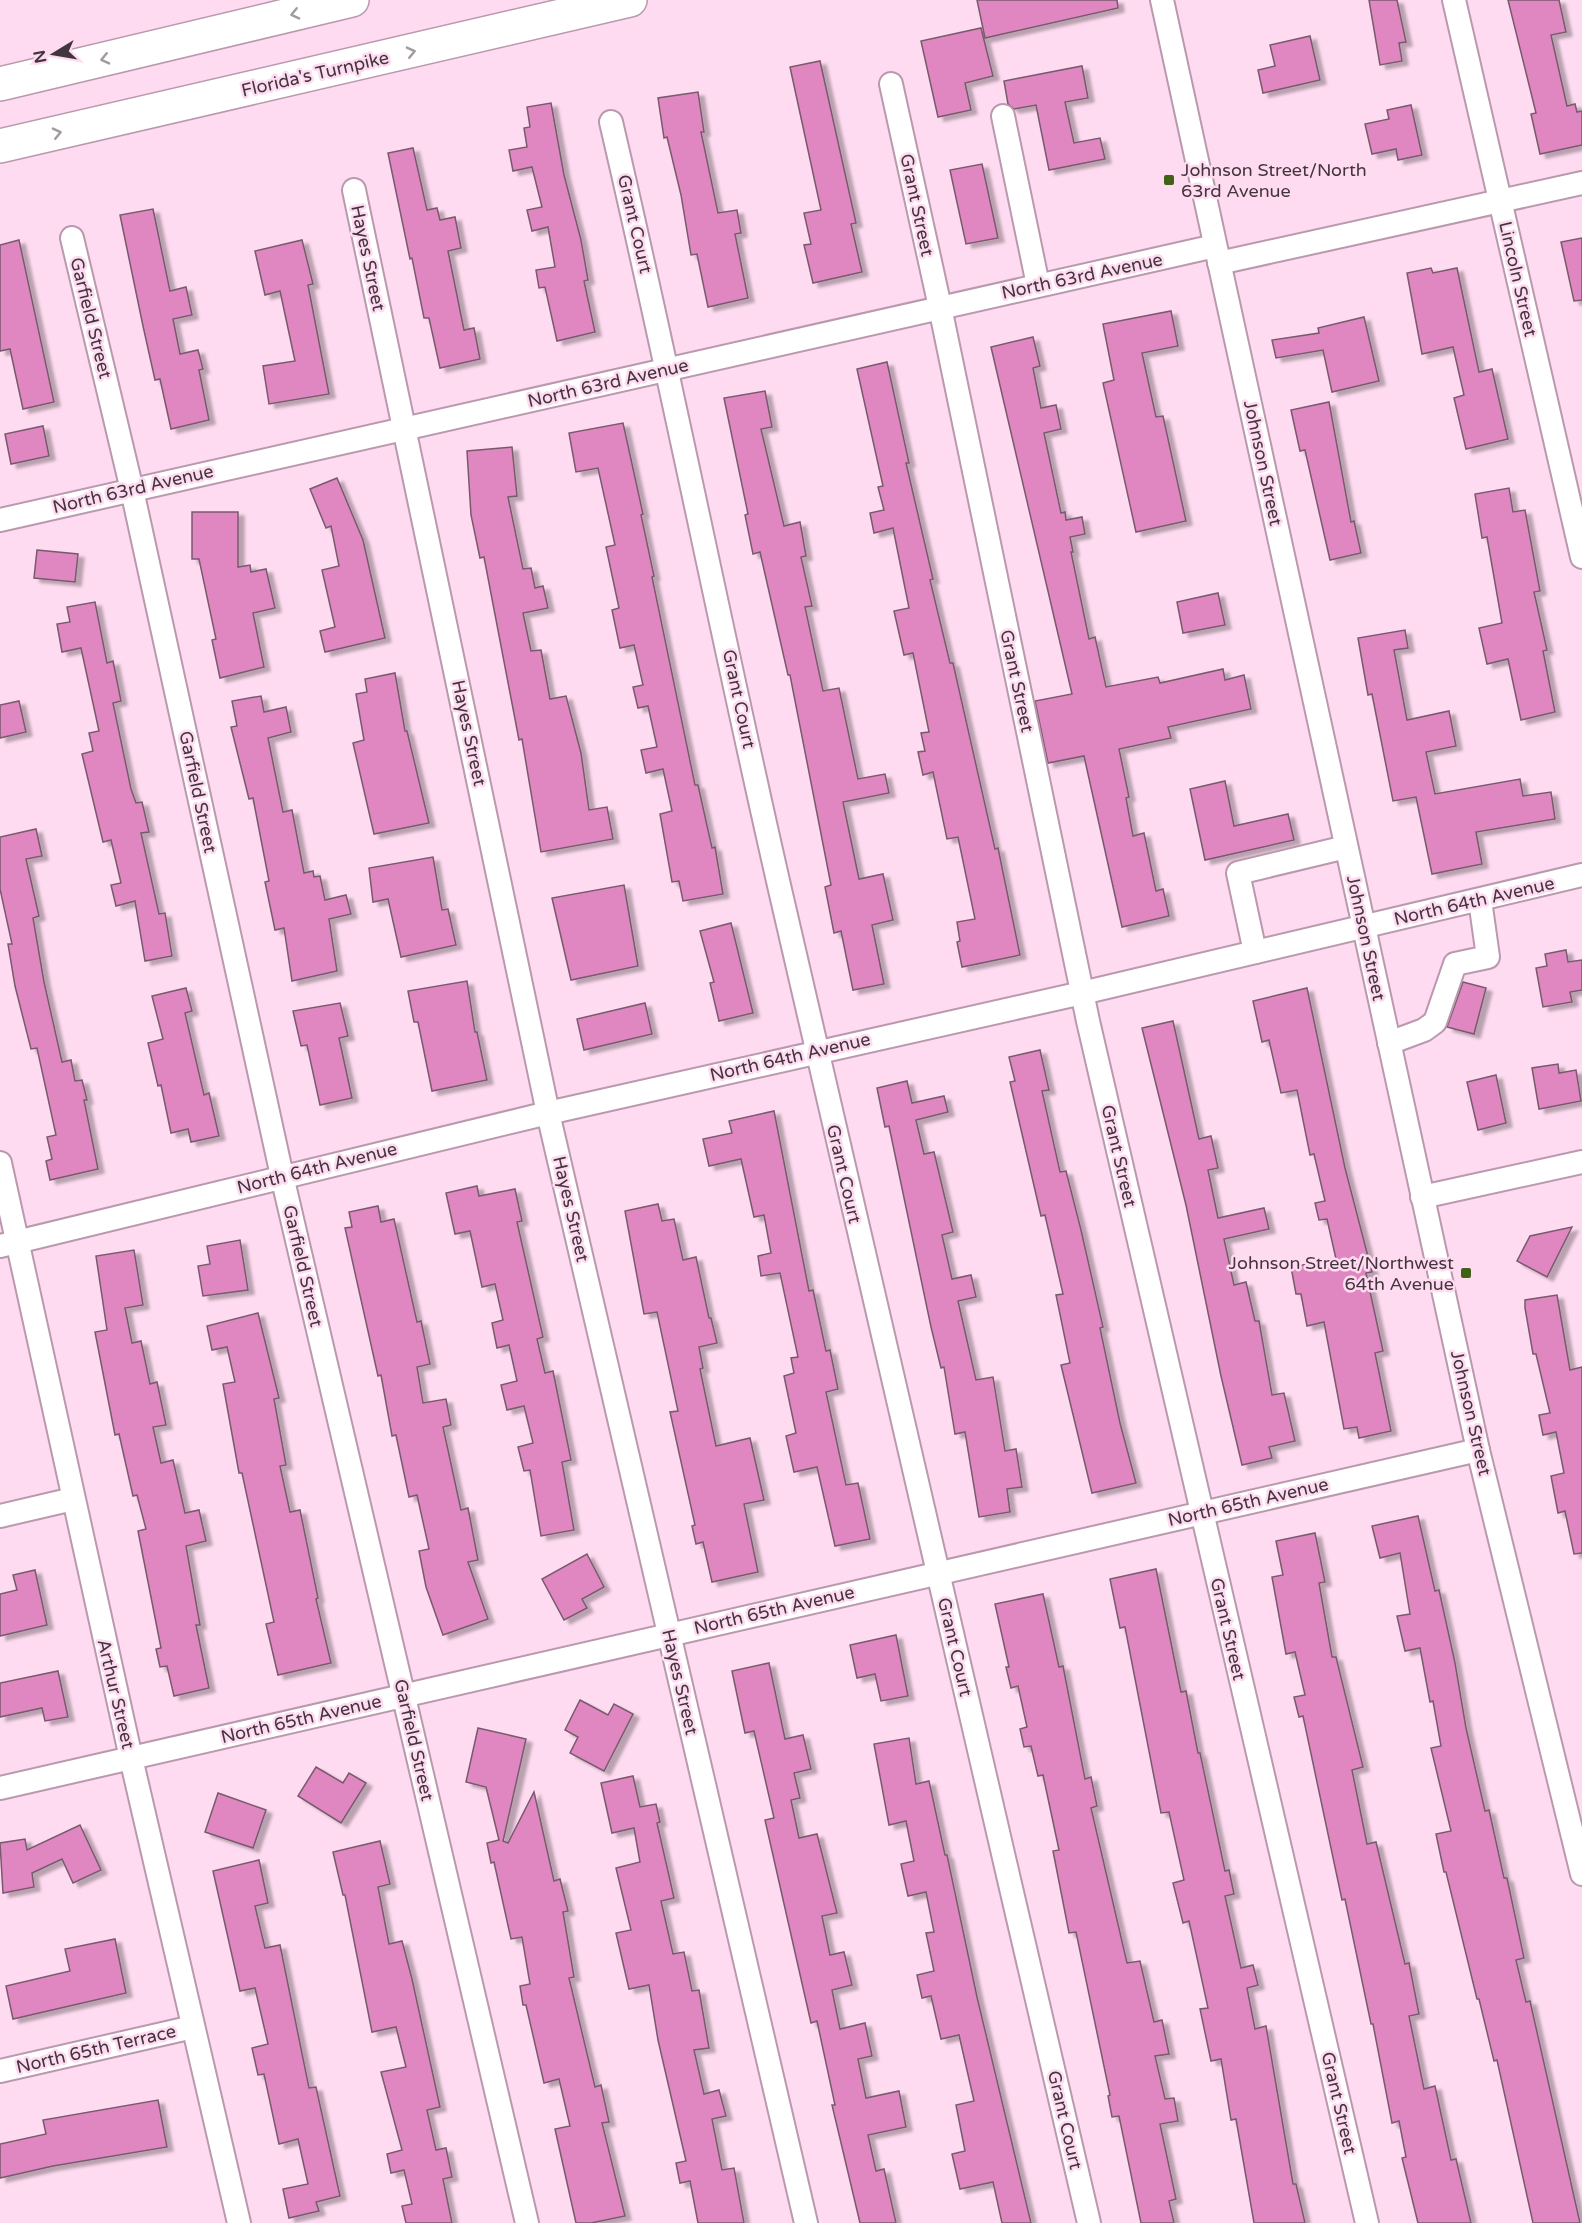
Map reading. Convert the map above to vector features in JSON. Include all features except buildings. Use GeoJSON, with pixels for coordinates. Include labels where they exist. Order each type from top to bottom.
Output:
{"type":"FeatureCollection","features":[{"type":"Feature","properties":{"kind":"highway"},"geometry":{"type":"LineString","coordinates":[[0,84],[352,0]]}},
{"type":"Feature","properties":{"kind":"highway","name":"Florida's Turnpike"},"geometry":{"type":"LineString","coordinates":[[0,146],[630,0]]}},
{"type":"Feature","properties":{"kind":"street","name":"Johnson Street"},"geometry":{"type":"LineString","coordinates":[[1162,0],[1422,1197],[1479,1450],[1582,1874]]}},
{"type":"Feature","properties":{"kind":"street","name":"Lincoln Street"},"geometry":{"type":"LineString","coordinates":[[1454,0],[1582,557]]}},
{"type":"Feature","properties":{"kind":"street","name":"Grant Street"},"geometry":{"type":"LineString","coordinates":[[891,84],[940,307],[1082,993],[1367,2223]]}},
{"type":"Feature","properties":{"kind":"street"},"geometry":{"type":"LineString","coordinates":[[1003,116],[1038,285]]}},
{"type":"Feature","properties":{"kind":"street","name":"Grant Court"},"geometry":{"type":"LineString","coordinates":[[611,122],[669,369],[817,1051],[1089,2223]]}},
{"type":"Feature","properties":{"kind":"street","name":"North 63rd Avenue"},"geometry":{"type":"LineString","coordinates":[[0,520],[1038,285],[1500,202],[1582,183]]}},
{"type":"Feature","properties":{"kind":"street","name":"Hayes Street"},"geometry":{"type":"LineString","coordinates":[[354,190],[549,1113],[806,2223]]}},
{"type":"Feature","properties":{"kind":"street","name":"Garfield Street"},"geometry":{"type":"LineString","coordinates":[[72,238],[132,490],[282,1176],[527,2223]]}},
{"type":"Feature","properties":{"kind":"street"},"geometry":{"type":"LineString","coordinates":[[1255,952],[1238,873],[1347,847]]}},
{"type":"Feature","properties":{"kind":"street","name":"North 64th Avenue"},"geometry":{"type":"LineString","coordinates":[[8,1245],[282,1176],[549,1113],[1082,993],[1582,875]]}},
{"type":"Feature","properties":{"kind":"street"},"geometry":{"type":"LineString","coordinates":[[1389,1043],[1424,1030],[1435,1022],[1455,964],[1488,957],[1480,900]]}},
{"type":"Feature","properties":{"kind":"street"},"geometry":{"type":"LineString","coordinates":[[1422,1197],[1582,1162]]}},
{"type":"Feature","properties":{"kind":"street","name":"Arthur Street"},"geometry":{"type":"LineString","coordinates":[[0,1163],[8,1245],[73,1499],[192,2027],[239,2223]]}},
{"type":"Feature","properties":{"kind":"street","name":"North 65th Avenue"},"geometry":{"type":"LineString","coordinates":[[0,1788],[1479,1450]]}},
{"type":"Feature","properties":{"kind":"street"},"geometry":{"type":"LineString","coordinates":[[0,1516],[73,1499]]}},
{"type":"Feature","properties":{"kind":"street","name":"North 65th Terrace"},"geometry":{"type":"LineString","coordinates":[[0,2071],[192,2027]]}},
{"type":"Feature","properties":{"kind":"place","name":"Johnson Street/North 63rd Avenue"},"geometry":{"type":"Point","coordinates":[1169,180]}},
{"type":"Feature","properties":{"kind":"place","name":"Johnson Street/Northwest 64th Avenue"},"geometry":{"type":"Point","coordinates":[1466,1273]}}]}
